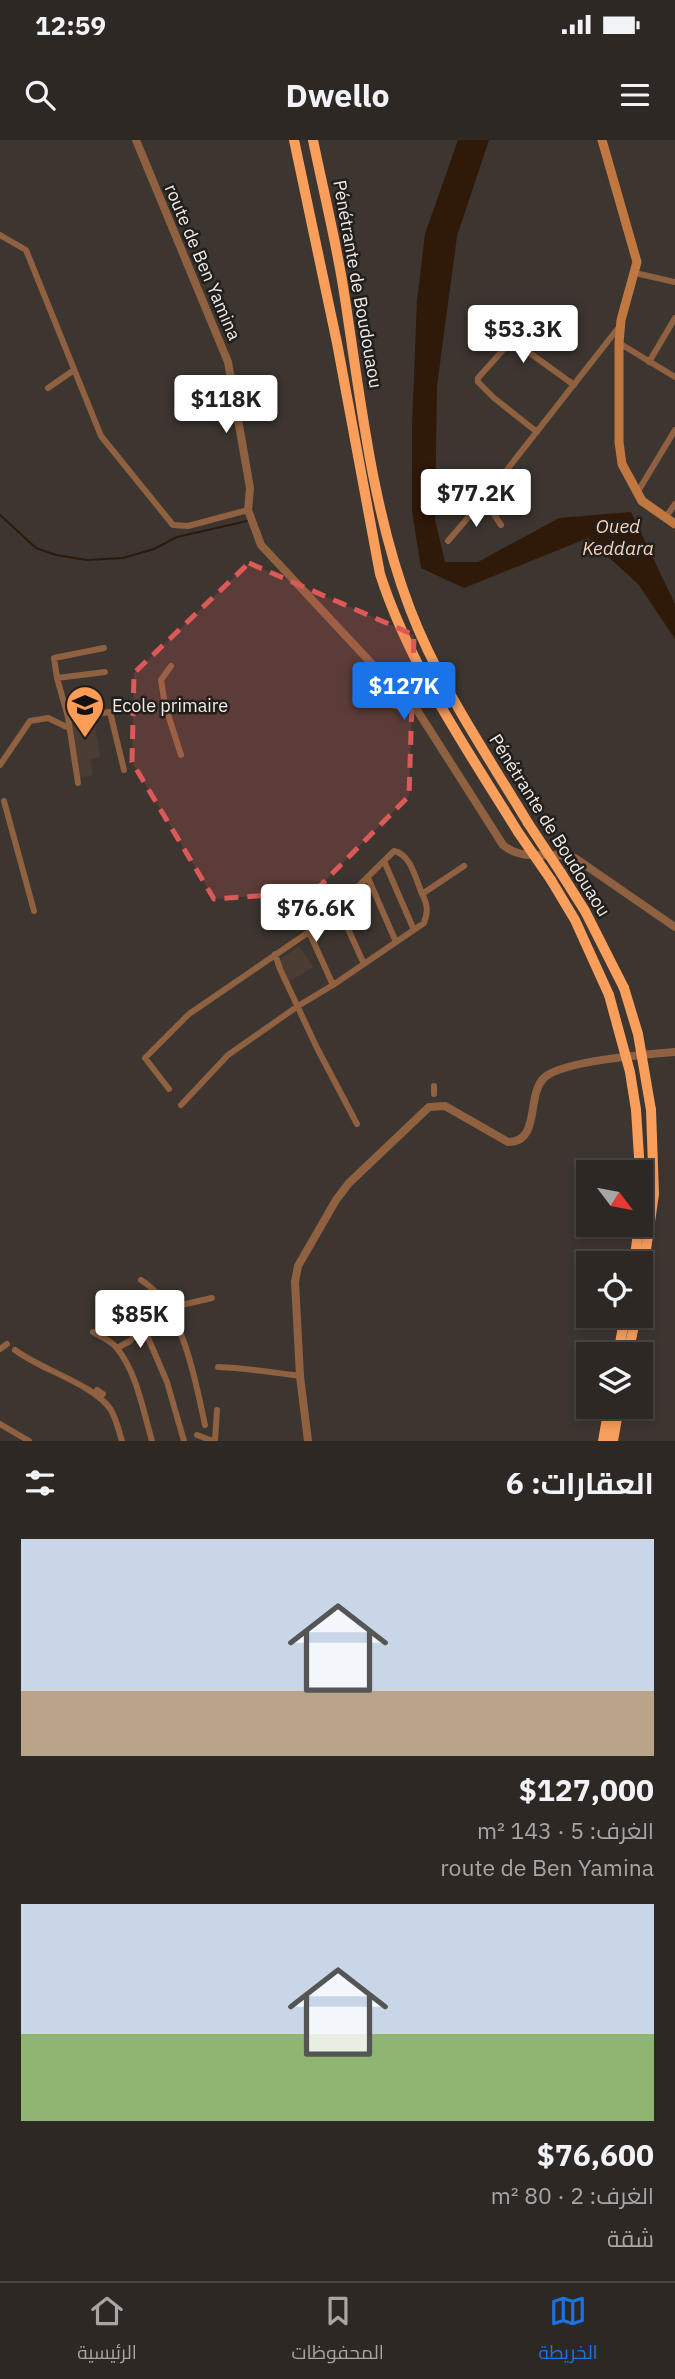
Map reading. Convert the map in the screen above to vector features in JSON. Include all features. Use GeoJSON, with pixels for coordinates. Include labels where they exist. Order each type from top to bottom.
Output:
{"type":"FeatureCollection","features":[{"type":"Feature","properties":{"kind":"highway","name":"Pénétrante de Boudouaou"},"geometry":{"type":"LineString","coordinates":[[294,140],[337,343],[380,574],[387,596],[428,683],[518,832],[585,911],[624,988],[638,1034],[652,1110],[654,1195],[646,1251]]}},
{"type":"Feature","properties":{"kind":"highway","name":"Pénétrante de Boudouaou"},"geometry":{"type":"LineString","coordinates":[[313,140],[334,238],[374,474],[406,597],[424,643],[458,709],[528,823],[556,876],[609,995],[630,1072],[639,1160]]}},
{"type":"Feature","properties":{"kind":"highway"},"geometry":{"type":"LineString","coordinates":[[603,1441],[607,1419]]}},
{"type":"Feature","properties":{"kind":"highway"},"geometry":{"type":"LineString","coordinates":[[613,1441],[617,1419]]}},
{"type":"Feature","properties":{"kind":"main road"},"geometry":{"type":"LineString","coordinates":[[602,140],[637,262],[620,326],[619,442],[622,464],[642,501],[675,524]]}},
{"type":"Feature","properties":{"kind":"street","name":"route de Ben Yamina"},"geometry":{"type":"LineString","coordinates":[[136,140],[228,362],[250,488],[248,510],[261,545],[397,692]]}},
{"type":"Feature","properties":{"kind":"street"},"geometry":{"type":"LineString","coordinates":[[0,235],[26,250],[101,436],[173,525],[188,526],[248,510]]}},
{"type":"Feature","properties":{"kind":"street"},"geometry":{"type":"LineString","coordinates":[[635,273],[675,282]]}},
{"type":"Feature","properties":{"kind":"street"},"geometry":{"type":"LineString","coordinates":[[649,362],[675,318]]}},
{"type":"Feature","properties":{"kind":"street"},"geometry":{"type":"LineString","coordinates":[[448,541],[620,326]]}},
{"type":"Feature","properties":{"kind":"street"},"geometry":{"type":"LineString","coordinates":[[537,432],[494,398],[478,382],[478,378],[512,340],[574,385]]}},
{"type":"Feature","properties":{"kind":"street"},"geometry":{"type":"LineString","coordinates":[[619,343],[675,377]]}},
{"type":"Feature","properties":{"kind":"street"},"geometry":{"type":"LineString","coordinates":[[48,388],[74,370]]}},
{"type":"Feature","properties":{"kind":"street"},"geometry":{"type":"LineString","coordinates":[[637,493],[675,430]]}},
{"type":"Feature","properties":{"kind":"street"},"geometry":{"type":"LineString","coordinates":[[484,499],[500,525]]}},
{"type":"Feature","properties":{"kind":"street"},"geometry":{"type":"LineString","coordinates":[[666,517],[675,504]]}},
{"type":"Feature","properties":{"kind":"street"},"geometry":{"type":"LineString","coordinates":[[78,783],[68,717],[54,658],[104,648]]}},
{"type":"Feature","properties":{"kind":"street"},"geometry":{"type":"LineString","coordinates":[[170,666],[161,680],[165,705],[181,755]]}},
{"type":"Feature","properties":{"kind":"street"},"geometry":{"type":"LineString","coordinates":[[57,678],[105,672]]}},
{"type":"Feature","properties":{"kind":"street"},"geometry":{"type":"LineString","coordinates":[[420,715],[395,705],[397,692],[408,692],[503,845],[522,856],[561,855],[575,858],[675,927]]}},
{"type":"Feature","properties":{"kind":"street"},"geometry":{"type":"LineString","coordinates":[[404,707],[410,699]]}},
{"type":"Feature","properties":{"kind":"street"},"geometry":{"type":"LineString","coordinates":[[68,717],[110,712],[124,770]]}},
{"type":"Feature","properties":{"kind":"street"},"geometry":{"type":"LineString","coordinates":[[0,765],[30,721],[48,718],[69,728]]}},
{"type":"Feature","properties":{"kind":"street"},"geometry":{"type":"LineString","coordinates":[[4,801],[34,911]]}},
{"type":"Feature","properties":{"kind":"street"},"geometry":{"type":"LineString","coordinates":[[169,1088],[145,1058],[189,1014],[309,932],[394,851],[401,852],[406,857],[426,902],[428,913],[424,923],[228,1055],[181,1105]]}},
{"type":"Feature","properties":{"kind":"street"},"geometry":{"type":"LineString","coordinates":[[384,861],[414,930]]}},
{"type":"Feature","properties":{"kind":"street"},"geometry":{"type":"LineString","coordinates":[[422,894],[464,866]]}},
{"type":"Feature","properties":{"kind":"street"},"geometry":{"type":"LineString","coordinates":[[368,878],[396,942]]}},
{"type":"Feature","properties":{"kind":"street"},"geometry":{"type":"LineString","coordinates":[[338,907],[365,964]]}},
{"type":"Feature","properties":{"kind":"street"},"geometry":{"type":"LineString","coordinates":[[309,932],[333,985]]}},
{"type":"Feature","properties":{"kind":"street"},"geometry":{"type":"LineString","coordinates":[[275,954],[279,969],[356,1124]]}},
{"type":"Feature","properties":{"kind":"street"},"geometry":{"type":"LineString","coordinates":[[308,1441],[300,1376],[295,1282],[299,1266],[336,1200],[349,1183],[433,1105],[445,1106],[508,1142],[515,1142],[527,1130],[538,1086],[551,1072],[568,1066],[675,1052]]}},
{"type":"Feature","properties":{"kind":"street"},"geometry":{"type":"LineString","coordinates":[[141,1280],[152,1287],[168,1308],[186,1346],[205,1425]]}},
{"type":"Feature","properties":{"kind":"street"},"geometry":{"type":"LineString","coordinates":[[168,1308],[212,1298]]}},
{"type":"Feature","properties":{"kind":"street"},"geometry":{"type":"LineString","coordinates":[[110,1301],[141,1327],[167,1382],[184,1441]]}},
{"type":"Feature","properties":{"kind":"street"},"geometry":{"type":"LineString","coordinates":[[117,1348],[130,1341],[141,1327]]}},
{"type":"Feature","properties":{"kind":"street"},"geometry":{"type":"LineString","coordinates":[[93,1332],[109,1340],[117,1348],[139,1394],[152,1441]]}},
{"type":"Feature","properties":{"kind":"street"},"geometry":{"type":"LineString","coordinates":[[0,1349],[7,1344]]}},
{"type":"Feature","properties":{"kind":"street"},"geometry":{"type":"LineString","coordinates":[[15,1350],[95,1394],[112,1412],[122,1441]]}},
{"type":"Feature","properties":{"kind":"street"},"geometry":{"type":"LineString","coordinates":[[218,1367],[257,1368],[300,1376]]}},
{"type":"Feature","properties":{"kind":"street"},"geometry":{"type":"LineString","coordinates":[[197,1435],[214,1441],[217,1410]]}},
{"type":"Feature","properties":{"kind":"street"},"geometry":{"type":"LineString","coordinates":[[0,1424],[29,1441]]}},
{"type":"Feature","properties":{"kind":"highlighted area"},"geometry":{"type":"Polygon","coordinates":[[[249,563],[414,635],[409,796],[314,892],[214,899],[132,762],[134,673],[249,563]]]}},
{"type":"Feature","properties":{"kind":"shaded area","name":"Ecole primaire"},"geometry":{"type":"Polygon","coordinates":[[[94,719],[100,757],[90,759],[93,775],[78,778],[71,722],[94,719]]]}},
{"type":"Feature","properties":{"kind":"shaded area"},"geometry":{"type":"Polygon","coordinates":[[[299,946],[313,967],[287,983],[275,963],[299,946]]]}},
{"type":"Feature","properties":{"kind":"water","name":"Oued Keddara"},"geometry":{"type":"Polygon","coordinates":[[[458,140],[489,140],[457,236],[437,386],[435,520],[445,562],[478,562],[559,518],[631,512],[675,604],[675,639],[639,585],[588,538],[464,588],[421,568],[412,511],[417,301],[425,234],[458,140]]]}},
{"type":"Feature","properties":{"kind":"waterway"},"geometry":{"type":"LineString","coordinates":[[0,515],[36,548],[56,555],[87,560],[123,558],[154,549],[177,537],[247,521]]}},
{"type":"Feature","properties":{"kind":"place","name":"Ecole primaire"},"geometry":{"type":"Point","coordinates":[85,739]}}]}
